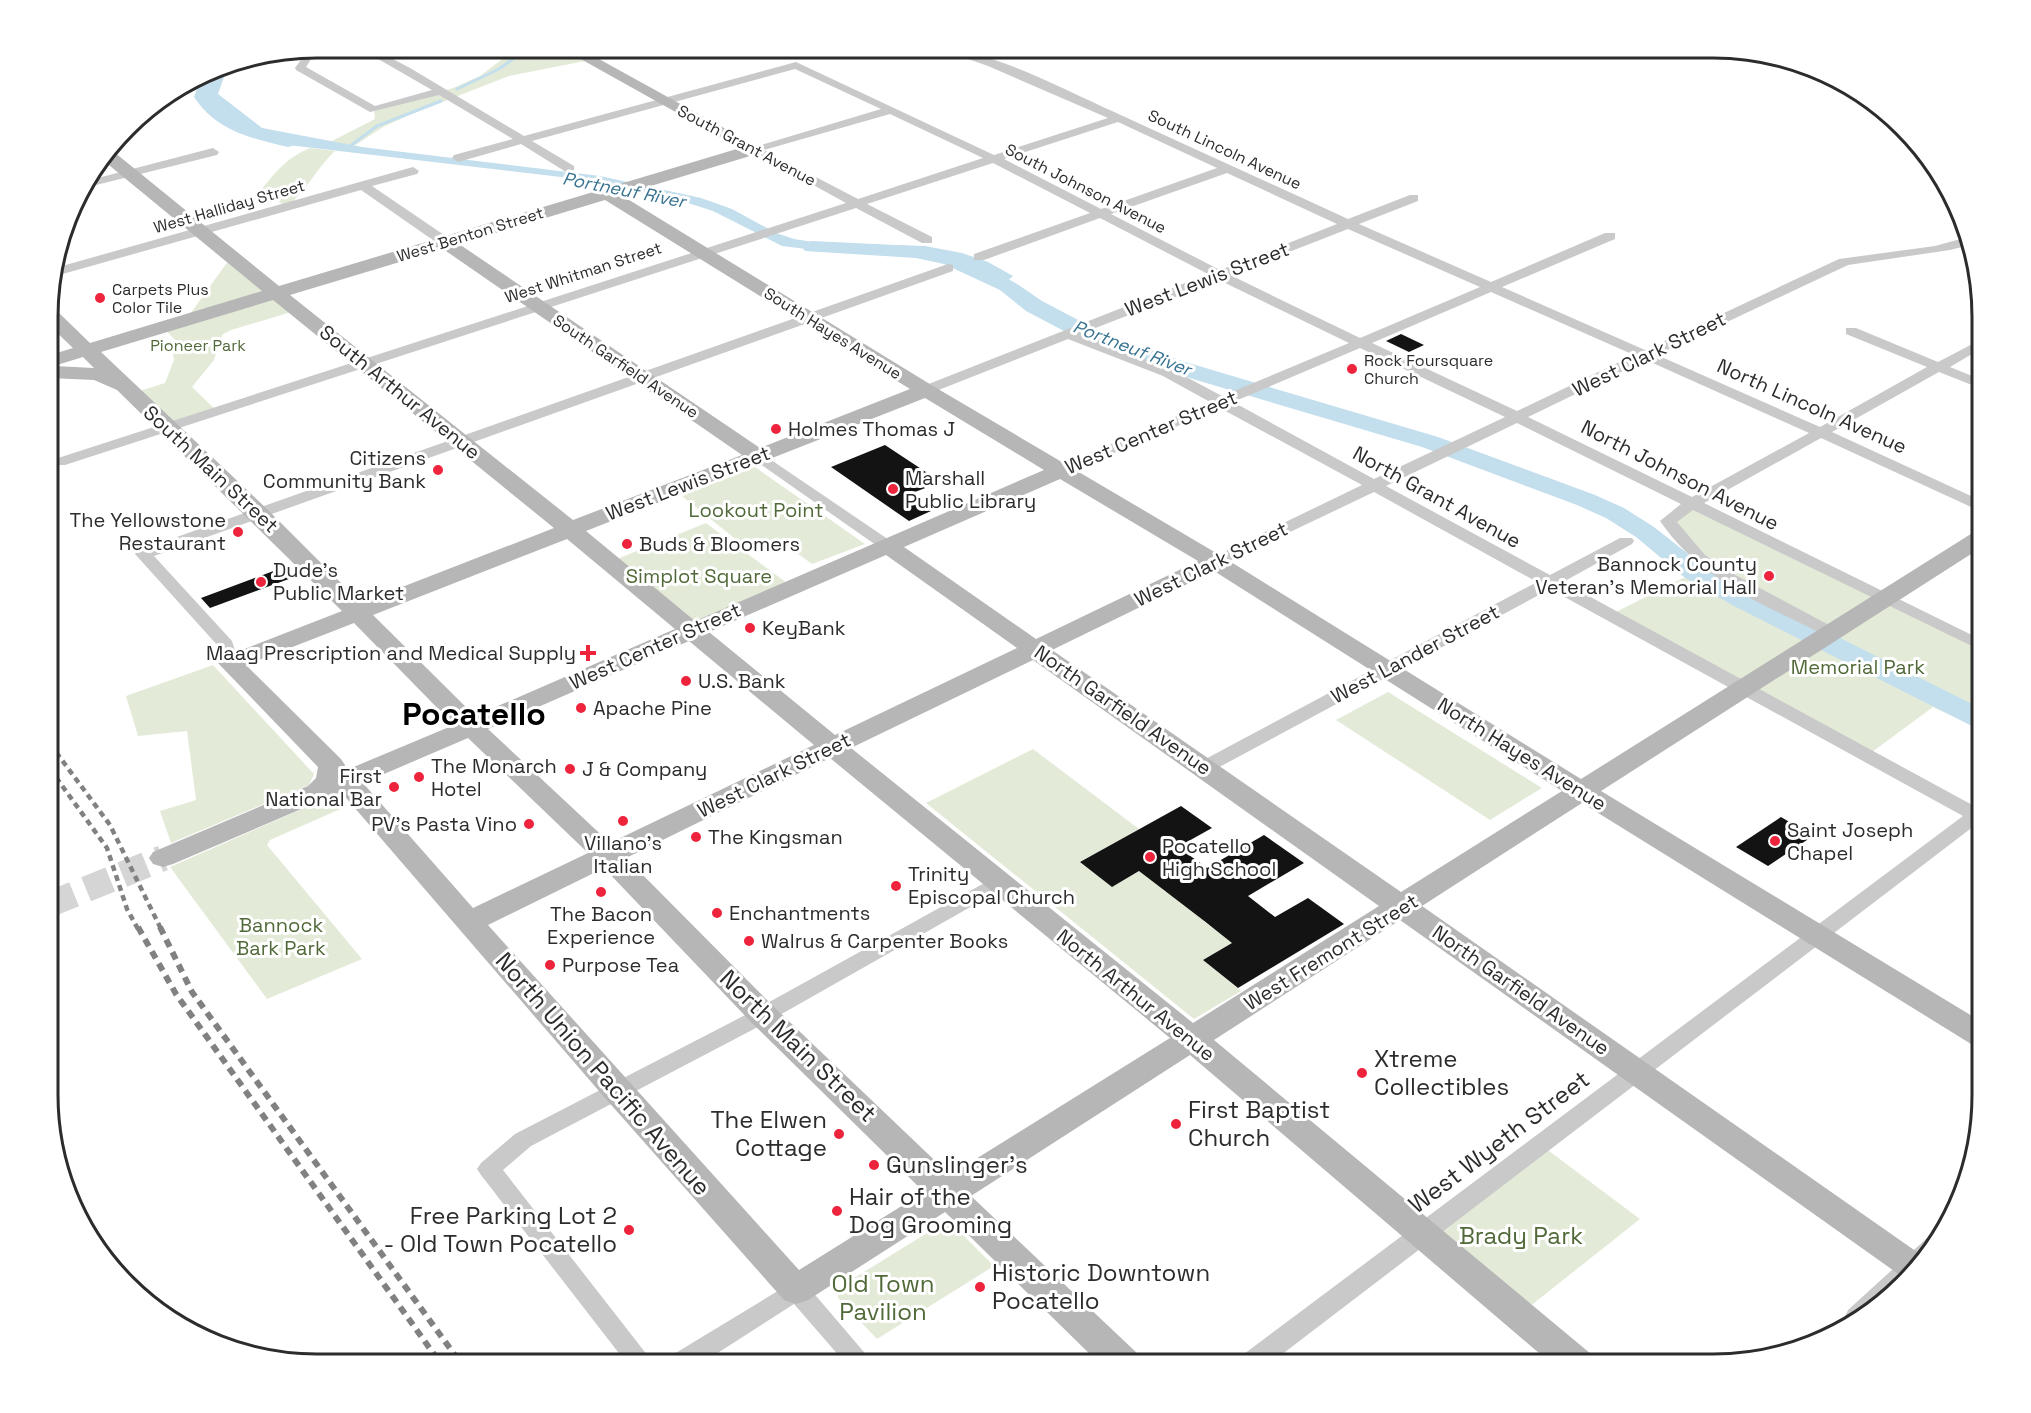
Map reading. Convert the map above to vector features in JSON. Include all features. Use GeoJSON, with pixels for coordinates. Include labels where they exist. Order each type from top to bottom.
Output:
{"type":"FeatureCollection","features":[{"type":"Feature","properties":{"kind":"street"},"geometry":{"type":"LineString","coordinates":[[382,58],[570,169]]}},
{"type":"Feature","properties":{"kind":"street","name":"South Grant Avenue"},"geometry":{"type":"LineString","coordinates":[[586,58],[927,240]]}},
{"type":"Feature","properties":{"kind":"street","name":"South Lincoln Avenue"},"geometry":{"type":"LineString","coordinates":[[973,58],[1119,118],[1491,288]]}},
{"type":"Feature","properties":{"kind":"street"},"geometry":{"type":"LineString","coordinates":[[307,59],[300,68],[374,110],[441,91]]}},
{"type":"Feature","properties":{"kind":"street","name":"South Johnson Avenue"},"geometry":{"type":"LineString","coordinates":[[664,101],[796,65],[992,158],[1219,275],[1358,343]]}},
{"type":"Feature","properties":{"kind":"street"},"geometry":{"type":"LineString","coordinates":[[458,158],[664,101]]}},
{"type":"Feature","properties":{"kind":"street","name":"West Benton Street"},"geometry":{"type":"LineString","coordinates":[[58,359],[612,191],[891,110]]}},
{"type":"Feature","properties":{"kind":"street","name":"West Whitman Street"},"geometry":{"type":"LineString","coordinates":[[60,462],[1119,118]]}},
{"type":"Feature","properties":{"kind":"street"},"geometry":{"type":"LineString","coordinates":[[97,182],[213,152]]}},
{"type":"Feature","properties":{"kind":"street","name":"South Arthur Avenue"},"geometry":{"type":"LineString","coordinates":[[112,160],[199,232],[462,440],[690,630]]}},
{"type":"Feature","properties":{"kind":"street"},"geometry":{"type":"LineString","coordinates":[[979,257],[1229,168]]}},
{"type":"Feature","properties":{"kind":"street","name":"West Halliday Street"},"geometry":{"type":"LineString","coordinates":[[63,270],[413,171]]}},
{"type":"Feature","properties":{"kind":"street","name":"South Garfield Avenue"},"geometry":{"type":"LineString","coordinates":[[362,185],[889,547]]}},
{"type":"Feature","properties":{"kind":"street","name":"South Hayes Avenue"},"geometry":{"type":"LineString","coordinates":[[612,191],[702,252],[926,390],[1062,470]]}},
{"type":"Feature","properties":{"kind":"street","name":"West Lewis Street"},"geometry":{"type":"LineString","coordinates":[[230,663],[1414,198]]}},
{"type":"Feature","properties":{"kind":"street","name":"West Center Street"},"geometry":{"type":"LineString","coordinates":[[339,773],[382,766],[690,630],[889,547],[1265,382],[1611,236]]}},
{"type":"Feature","properties":{"kind":"street","name":"West Clark Street"},"geometry":{"type":"LineString","coordinates":[[469,922],[1646,355],[1844,262],[1862,257],[1935,250],[1962,243]]}},
{"type":"Feature","properties":{"kind":"street"},"geometry":{"type":"LineString","coordinates":[[230,663],[226,645],[143,554],[640,375],[948,268]]}},
{"type":"Feature","properties":{"kind":"street","name":"North Lincoln Avenue"},"geometry":{"type":"LineString","coordinates":[[1491,288],[1820,432],[1972,502]]}},
{"type":"Feature","properties":{"kind":"street","name":"South Main Street"},"geometry":{"type":"LineString","coordinates":[[58,323],[126,390],[258,513],[471,727]]}},
{"type":"Feature","properties":{"kind":"street"},"geometry":{"type":"LineString","coordinates":[[1851,332],[1972,381]]}},
{"type":"Feature","properties":{"kind":"street"},"geometry":{"type":"LineString","coordinates":[[1067,334],[1168,373],[1220,402]]}},
{"type":"Feature","properties":{"kind":"street","name":"North Johnson Avenue"},"geometry":{"type":"LineString","coordinates":[[1358,343],[1517,417],[1972,641]]}},
{"type":"Feature","properties":{"kind":"street"},"geometry":{"type":"LineString","coordinates":[[1835,633],[1707,566],[1676,536],[1668,521],[1691,504],[1972,348]]}},
{"type":"Feature","properties":{"kind":"street"},"geometry":{"type":"LineString","coordinates":[[58,372],[98,374],[126,390]]}},
{"type":"Feature","properties":{"kind":"street","name":"North Grant Avenue"},"geometry":{"type":"LineString","coordinates":[[1220,402],[1746,689],[1972,809]]}},
{"type":"Feature","properties":{"kind":"street","name":"North Hayes Avenue"},"geometry":{"type":"LineString","coordinates":[[1062,470],[1215,562],[1583,792],[1972,1030]]}},
{"type":"Feature","properties":{"kind":"street","name":"West Lander Street"},"geometry":{"type":"LineString","coordinates":[[1205,767],[1626,541]]}},
{"type":"Feature","properties":{"kind":"street","name":"West Fremont Street"},"geometry":{"type":"LineString","coordinates":[[695,1354],[1835,633],[1972,543]]}},
{"type":"Feature","properties":{"kind":"street","name":"North Garfield Avenue"},"geometry":{"type":"LineString","coordinates":[[889,547],[1910,1264]]}},
{"type":"Feature","properties":{"kind":"street","name":"North Arthur Avenue"},"geometry":{"type":"LineString","coordinates":[[690,630],[997,883],[1192,1039],[1421,1235],[1565,1354]]}},
{"type":"Feature","properties":{"kind":"street","name":"North Union Pacific Avenue"},"geometry":{"type":"LineString","coordinates":[[230,663],[339,773],[616,1090],[853,1354]]}},
{"type":"Feature","properties":{"kind":"street","name":"North Main Street"},"geometry":{"type":"LineString","coordinates":[[471,727],[607,855],[763,1015],[1114,1354]]}},
{"type":"Feature","properties":{"kind":"street"},"geometry":{"type":"LineString","coordinates":[[163,858],[316,794],[339,773]]}},
{"type":"Feature","properties":{"kind":"street","name":"West Wyeth Street"},"geometry":{"type":"LineString","coordinates":[[1264,1354],[1972,821]]}},
{"type":"Feature","properties":{"kind":"street"},"geometry":{"type":"LineString","coordinates":[[634,1354],[489,1169],[523,1140],[763,1015],[997,883]]}},
{"type":"Feature","properties":{"kind":"green space"},"geometry":{"type":"Polygon","coordinates":[[[504,58],[586,58],[590,60],[509,76],[409,115],[383,127],[354,146],[330,142],[375,119],[374,110],[453,88],[480,76],[504,58]]]}},
{"type":"Feature","properties":{"kind":"green space"},"geometry":{"type":"Polygon","coordinates":[[[310,148],[335,151],[300,194],[286,207],[262,189],[283,165],[310,148]]]}},
{"type":"Feature","properties":{"kind":"green space","name":"Pioneer Park"},"geometry":{"type":"Polygon","coordinates":[[[231,257],[298,310],[231,330],[222,335],[214,360],[192,387],[218,412],[169,427],[130,394],[165,383],[174,360],[172,348],[176,341],[163,327],[185,321],[231,257]]]}},
{"type":"Feature","properties":{"kind":"green space","name":"Lookout Point"},"geometry":{"type":"Polygon","coordinates":[[[755,467],[865,544],[812,564],[778,539],[749,550],[682,496],[755,467]]]}},
{"type":"Feature","properties":{"kind":"green space","name":"Memorial Park"},"geometry":{"type":"Polygon","coordinates":[[[1691,504],[1972,641],[1972,725],[1933,707],[1868,755],[1612,614],[1707,566],[1668,521],[1691,504]]]}},
{"type":"Feature","properties":{"kind":"green space","name":"Simplot Square"},"geometry":{"type":"Polygon","coordinates":[[[706,523],[791,586],[690,630],[607,563],[706,523]]]}},
{"type":"Feature","properties":{"kind":"green space"},"geometry":{"type":"Polygon","coordinates":[[[213,665],[314,774],[309,785],[171,843],[160,811],[196,800],[187,731],[138,736],[126,696],[213,665]]]}},
{"type":"Feature","properties":{"kind":"green space"},"geometry":{"type":"Polygon","coordinates":[[[1388,692],[1542,788],[1490,820],[1336,720],[1388,692]]]}},
{"type":"Feature","properties":{"kind":"green space"},"geometry":{"type":"Polygon","coordinates":[[[1033,749],[1139,829],[1080,862],[1112,887],[1145,868],[1165,892],[1171,889],[1207,918],[1203,921],[1214,929],[1219,926],[1237,940],[1203,960],[1241,991],[1194,1019],[926,803],[1033,749]]]}},
{"type":"Feature","properties":{"kind":"green space","name":"Bannock Bark Park"},"geometry":{"type":"Polygon","coordinates":[[[320,801],[336,801],[345,807],[270,840],[267,845],[362,959],[267,999],[170,867],[320,801]]]}},
{"type":"Feature","properties":{"kind":"green space","name":"Brady Park"},"geometry":{"type":"Polygon","coordinates":[[[1541,1145],[1640,1219],[1519,1315],[1421,1235],[1541,1145]]]}},
{"type":"Feature","properties":{"kind":"green space","name":"Old Town Pavilion"},"geometry":{"type":"Polygon","coordinates":[[[948,1220],[994,1266],[877,1339],[838,1298],[838,1288],[948,1220]]]}},
{"type":"Feature","properties":{"kind":"water"},"geometry":{"type":"Polygon","coordinates":[[[224,76],[218,94],[262,128],[362,147],[600,176],[701,198],[732,209],[776,233],[794,239],[819,243],[925,246],[962,253],[988,262],[1013,276],[1003,285],[969,263],[924,251],[880,247],[815,250],[782,246],[713,211],[682,201],[595,181],[288,145],[251,133],[218,115],[204,94],[208,83],[224,76]]]}},
{"type":"Feature","properties":{"kind":"building"},"geometry":{"type":"Polygon","coordinates":[[[1401,334],[1424,345],[1409,352],[1386,341],[1401,334]]]}},
{"type":"Feature","properties":{"kind":"building","name":"Marshall Public Library"},"geometry":{"type":"Polygon","coordinates":[[[885,445],[941,482],[907,495],[931,511],[909,521],[831,467],[885,445]]]}},
{"type":"Feature","properties":{"kind":"building","name":"Dude's Public Market"},"geometry":{"type":"Polygon","coordinates":[[[287,566],[297,576],[210,608],[201,598],[287,566]]]}},
{"type":"Feature","properties":{"kind":"building","name":"Pocatello High School"},"geometry":{"type":"Polygon","coordinates":[[[1181,806],[1212,828],[1178,847],[1207,868],[1264,835],[1304,863],[1248,896],[1275,917],[1308,898],[1344,924],[1238,988],[1203,960],[1232,943],[1139,871],[1112,887],[1080,862],[1181,806]]]}},
{"type":"Feature","properties":{"kind":"building","name":"Saint Joseph Chapel"},"geometry":{"type":"Polygon","coordinates":[[[1781,817],[1813,836],[1768,866],[1736,847],[1781,817]]]}},
{"type":"Feature","properties":{"kind":"waterway"},"geometry":{"type":"LineString","coordinates":[[457,89],[499,69],[514,58]]}},
{"type":"Feature","properties":{"kind":"waterway","name":"Portneuf River"},"geometry":{"type":"LineString","coordinates":[[208,83],[203,97],[219,116],[240,128],[288,141]]}},
{"type":"Feature","properties":{"kind":"waterway"},"geometry":{"type":"LineString","coordinates":[[346,149],[377,126],[441,101]]}},
{"type":"Feature","properties":{"kind":"waterway","name":"Portneuf River"},"geometry":{"type":"LineString","coordinates":[[812,247],[916,252],[950,259],[1007,286],[1034,306],[1091,336],[1174,366],[1430,442],[1586,500],[1615,513],[1645,532],[1693,571],[1741,599],[1972,715]]}},
{"type":"Feature","properties":{"kind":"tunnel"},"geometry":{"type":"LineString","coordinates":[[58,901],[163,858]]}},
{"type":"Feature","properties":{"kind":"railway"},"geometry":{"type":"LineString","coordinates":[[58,755],[110,825],[161,929]]}},
{"type":"Feature","properties":{"kind":"railway"},"geometry":{"type":"LineString","coordinates":[[58,780],[107,848],[127,909],[138,929]]}},
{"type":"Feature","properties":{"kind":"railway"},"geometry":{"type":"LineString","coordinates":[[138,927],[176,994],[434,1354]]}},
{"type":"Feature","properties":{"kind":"railway"},"geometry":{"type":"LineString","coordinates":[[160,927],[192,992],[454,1354]]}},
{"type":"Feature","properties":{"kind":"place","name":"Carpets Plus Color Tile"},"geometry":{"type":"Point","coordinates":[100,298]}},
{"type":"Feature","properties":{"kind":"place","name":"Rock Foursquare Church"},"geometry":{"type":"Point","coordinates":[1352,369]}},
{"type":"Feature","properties":{"kind":"place","name":"Holmes Thomas J"},"geometry":{"type":"Point","coordinates":[776,429]}},
{"type":"Feature","properties":{"kind":"place","name":"Citizens Community Bank"},"geometry":{"type":"Point","coordinates":[438,470]}},
{"type":"Feature","properties":{"kind":"place","name":"Marshall Public Library"},"geometry":{"type":"Point","coordinates":[893,489]}},
{"type":"Feature","properties":{"kind":"place","name":"The Yellowstone Restaurant"},"geometry":{"type":"Point","coordinates":[238,532]}},
{"type":"Feature","properties":{"kind":"place","name":"Buds & Bloomers"},"geometry":{"type":"Point","coordinates":[627,544]}},
{"type":"Feature","properties":{"kind":"place","name":"Bannock County Veteran's Memorial Hall"},"geometry":{"type":"Point","coordinates":[1769,576]}},
{"type":"Feature","properties":{"kind":"place","name":"Dude's Public Market"},"geometry":{"type":"Point","coordinates":[261,582]}},
{"type":"Feature","properties":{"kind":"place","name":"KeyBank"},"geometry":{"type":"Point","coordinates":[750,628]}},
{"type":"Feature","properties":{"kind":"place","name":"Maag Prescription and Medical Supply"},"geometry":{"type":"Point","coordinates":[588,653]}},
{"type":"Feature","properties":{"kind":"place","name":"U.S. Bank"},"geometry":{"type":"Point","coordinates":[686,681]}},
{"type":"Feature","properties":{"kind":"place","name":"Apache Pine"},"geometry":{"type":"Point","coordinates":[581,708]}},
{"type":"Feature","properties":{"kind":"place","name":"J & Company"},"geometry":{"type":"Point","coordinates":[570,769]}},
{"type":"Feature","properties":{"kind":"place","name":"The Monarch Hotel"},"geometry":{"type":"Point","coordinates":[419,777]}},
{"type":"Feature","properties":{"kind":"place","name":"First National Bar"},"geometry":{"type":"Point","coordinates":[394,787]}},
{"type":"Feature","properties":{"kind":"place","name":"Villano's Italian"},"geometry":{"type":"Point","coordinates":[623,821]}},
{"type":"Feature","properties":{"kind":"place","name":"PV's Pasta Vino"},"geometry":{"type":"Point","coordinates":[529,824]}},
{"type":"Feature","properties":{"kind":"place","name":"The Kingsman"},"geometry":{"type":"Point","coordinates":[696,837]}},
{"type":"Feature","properties":{"kind":"place","name":"Saint Joseph Chapel"},"geometry":{"type":"Point","coordinates":[1775,841]}},
{"type":"Feature","properties":{"kind":"place","name":"Pocatello High School"},"geometry":{"type":"Point","coordinates":[1150,857]}},
{"type":"Feature","properties":{"kind":"place","name":"Trinity Episcopal Church"},"geometry":{"type":"Point","coordinates":[896,886]}},
{"type":"Feature","properties":{"kind":"place","name":"The Bacon Experience"},"geometry":{"type":"Point","coordinates":[601,892]}},
{"type":"Feature","properties":{"kind":"place","name":"Enchantments"},"geometry":{"type":"Point","coordinates":[717,913]}},
{"type":"Feature","properties":{"kind":"place","name":"Walrus & Carpenter Books"},"geometry":{"type":"Point","coordinates":[749,941]}},
{"type":"Feature","properties":{"kind":"place","name":"Purpose Tea"},"geometry":{"type":"Point","coordinates":[550,965]}},
{"type":"Feature","properties":{"kind":"place","name":"Xtreme Collectibles"},"geometry":{"type":"Point","coordinates":[1362,1073]}},
{"type":"Feature","properties":{"kind":"place","name":"First Baptist Church"},"geometry":{"type":"Point","coordinates":[1176,1124]}},
{"type":"Feature","properties":{"kind":"place","name":"The Elwen Cottage"},"geometry":{"type":"Point","coordinates":[839,1134]}},
{"type":"Feature","properties":{"kind":"place","name":"Gunslinger's"},"geometry":{"type":"Point","coordinates":[874,1165]}},
{"type":"Feature","properties":{"kind":"place","name":"Hair of the Dog Grooming"},"geometry":{"type":"Point","coordinates":[837,1211]}},
{"type":"Feature","properties":{"kind":"place","name":"Free Parking Lot 2 - Old Town Pocatello"},"geometry":{"type":"Point","coordinates":[629,1230]}},
{"type":"Feature","properties":{"kind":"place","name":"Historic Downtown Pocatello"},"geometry":{"type":"Point","coordinates":[980,1287]}},
{"type":"Feature","properties":{"kind":"district","name":"Pocatello"},"geometry":{"type":"Point","coordinates":[474,714]}}]}
